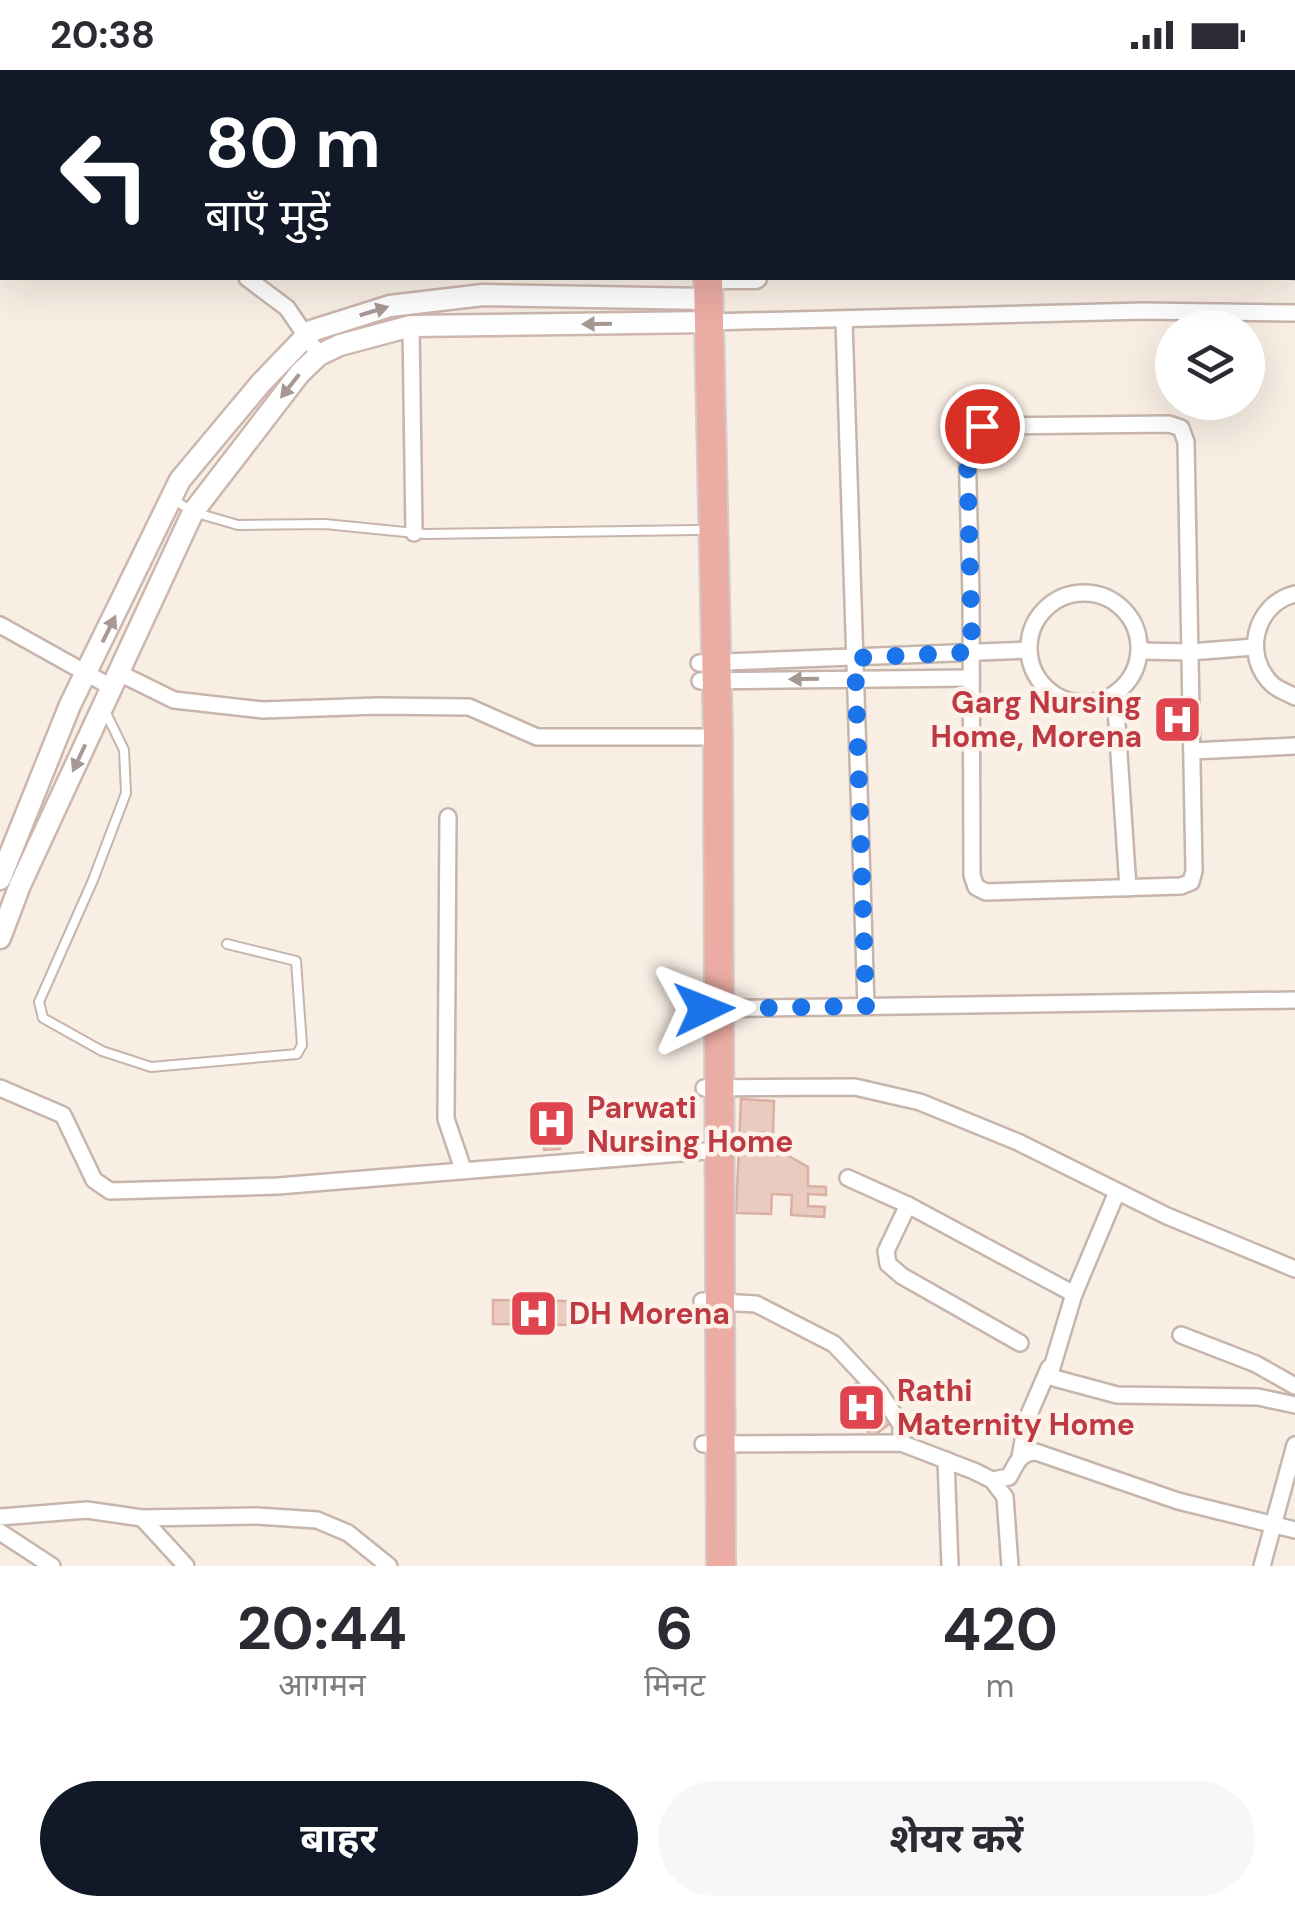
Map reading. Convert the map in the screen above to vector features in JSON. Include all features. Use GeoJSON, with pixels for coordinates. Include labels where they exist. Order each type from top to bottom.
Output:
{"type":"FeatureCollection","features":[{"type":"Feature","properties":{"kind":"highway"},"geometry":{"type":"LineString","coordinates":[[702,296],[697,530],[707,672]]}},
{"type":"Feature","properties":{"kind":"highway"},"geometry":{"type":"LineString","coordinates":[[702,296],[711,1088],[711,1443],[706,1566]]}},
{"type":"Feature","properties":{"kind":"highway"},"geometry":{"type":"LineString","coordinates":[[711,1443],[720,1566]]}},
{"type":"Feature","properties":{"kind":"street"},"geometry":{"type":"LineString","coordinates":[[250,280],[287,308],[319,355]]}},
{"type":"Feature","properties":{"kind":"street"},"geometry":{"type":"LineString","coordinates":[[0,938],[20,885],[193,512],[300,373],[319,355],[340,345],[410,326],[702,296],[750,280]]}},
{"type":"Feature","properties":{"kind":"street"},"geometry":{"type":"LineString","coordinates":[[0,878],[86,674],[170,498],[199,456],[311,332],[390,306],[483,295],[702,296],[844,321],[1142,311],[1295,313]]}},
{"type":"Feature","properties":{"kind":"street"},"geometry":{"type":"LineString","coordinates":[[844,321],[866,1006]]}},
{"type":"Feature","properties":{"kind":"street"},"geometry":{"type":"LineString","coordinates":[[410,326],[414,533]]}},
{"type":"Feature","properties":{"kind":"street"},"geometry":{"type":"LineString","coordinates":[[1168,424],[1180,428],[1186,442],[1192,882],[1181,886],[986,892],[976,887],[972,876],[972,652],[967,447],[972,433],[982,426],[1168,424]]}},
{"type":"Feature","properties":{"kind":"street"},"geometry":{"type":"LineString","coordinates":[[1086,591],[1114,600],[1134,622],[1141,651],[1134,675],[1115,694],[1096,704],[1071,703],[1049,692],[1034,674],[1028,650],[1035,620],[1056,599],[1086,591]]}},
{"type":"Feature","properties":{"kind":"street"},"geometry":{"type":"LineString","coordinates":[[1260,670],[1254,646],[1261,618],[1281,597],[1295,594]]}},
{"type":"Feature","properties":{"kind":"street"},"geometry":{"type":"LineString","coordinates":[[0,625],[86,674],[174,700],[263,710],[468,708],[538,736],[709,737]]}},
{"type":"Feature","properties":{"kind":"street"},"geometry":{"type":"LineString","coordinates":[[1141,651],[1190,652],[1254,646]]}},
{"type":"Feature","properties":{"kind":"street"},"geometry":{"type":"LineString","coordinates":[[1234,648],[1275,688],[1295,697]]}},
{"type":"Feature","properties":{"kind":"street"},"geometry":{"type":"LineString","coordinates":[[707,672],[855,658],[1028,650]]}},
{"type":"Feature","properties":{"kind":"street"},"geometry":{"type":"LineString","coordinates":[[707,672],[972,678]]}},
{"type":"Feature","properties":{"kind":"street"},"geometry":{"type":"LineString","coordinates":[[1115,694],[1128,888]]}},
{"type":"Feature","properties":{"kind":"street"},"geometry":{"type":"LineString","coordinates":[[1192,751],[1295,746]]}},
{"type":"Feature","properties":{"kind":"street"},"geometry":{"type":"LineString","coordinates":[[448,817],[446,1119],[463,1169]]}},
{"type":"Feature","properties":{"kind":"street"},"geometry":{"type":"LineString","coordinates":[[710,1009],[1295,1000]]}},
{"type":"Feature","properties":{"kind":"street"},"geometry":{"type":"LineString","coordinates":[[711,1088],[855,1087],[920,1102],[1018,1142],[1117,1192],[1295,1269]]}},
{"type":"Feature","properties":{"kind":"street"},"geometry":{"type":"LineString","coordinates":[[0,1088],[57,1110],[94,1180],[110,1191],[278,1186],[710,1150]]}},
{"type":"Feature","properties":{"kind":"street"},"geometry":{"type":"LineString","coordinates":[[848,1178],[908,1204],[1074,1294]]}},
{"type":"Feature","properties":{"kind":"street"},"geometry":{"type":"LineString","coordinates":[[1020,1457],[1027,1418],[1117,1192]]}},
{"type":"Feature","properties":{"kind":"street"},"geometry":{"type":"LineString","coordinates":[[908,1204],[886,1251],[888,1264],[902,1276],[1020,1342]]}},
{"type":"Feature","properties":{"kind":"street"},"geometry":{"type":"LineString","coordinates":[[710,1301],[756,1304],[834,1344],[880,1393],[901,1425],[901,1443]]}},
{"type":"Feature","properties":{"kind":"street"},"geometry":{"type":"LineString","coordinates":[[1181,1335],[1256,1364],[1295,1386]]}},
{"type":"Feature","properties":{"kind":"street"},"geometry":{"type":"LineString","coordinates":[[1049,1368],[1054,1378],[1116,1395],[1258,1398],[1295,1405]]}},
{"type":"Feature","properties":{"kind":"street"},"geometry":{"type":"LineString","coordinates":[[711,1443],[901,1443],[1001,1478]]}},
{"type":"Feature","properties":{"kind":"street"},"geometry":{"type":"LineString","coordinates":[[1262,1566],[1295,1446]]}},
{"type":"Feature","properties":{"kind":"street"},"geometry":{"type":"LineString","coordinates":[[1001,1478],[1020,1457],[1036,1452],[1178,1501],[1295,1530]]}},
{"type":"Feature","properties":{"kind":"street"},"geometry":{"type":"LineString","coordinates":[[946,1460],[950,1566]]}},
{"type":"Feature","properties":{"kind":"street"},"geometry":{"type":"LineString","coordinates":[[1001,1478],[1010,1566]]}},
{"type":"Feature","properties":{"kind":"street"},"geometry":{"type":"LineString","coordinates":[[0,1517],[87,1510],[142,1518],[257,1516],[317,1520],[348,1533],[389,1566]]}},
{"type":"Feature","properties":{"kind":"street"},"geometry":{"type":"LineString","coordinates":[[142,1518],[186,1566]]}},
{"type":"Feature","properties":{"kind":"street"},"geometry":{"type":"LineString","coordinates":[[0,1532],[52,1566]]}},
{"type":"Feature","properties":{"kind":"lane"},"geometry":{"type":"LineString","coordinates":[[170,498],[193,512],[238,525],[325,524],[414,533],[697,530]]}},
{"type":"Feature","properties":{"kind":"lane"},"geometry":{"type":"LineString","coordinates":[[102,708],[124,750],[126,793],[39,1002],[43,1018],[102,1051],[151,1067],[297,1054],[302,1044],[296,962],[227,944]]}},
{"type":"Feature","properties":{"kind":"building"},"geometry":{"type":"Polygon","coordinates":[[[741,1099],[774,1101],[773,1133],[756,1132],[756,1142],[764,1142],[808,1167],[808,1186],[826,1187],[826,1195],[808,1194],[808,1206],[825,1207],[824,1217],[791,1215],[792,1195],[772,1194],[771,1214],[736,1213],[741,1099]]]}},
{"type":"Feature","properties":{"kind":"building"},"geometry":{"type":"Polygon","coordinates":[[[559,1106],[560,1149],[544,1150],[543,1107],[559,1106]]]}},
{"type":"Feature","properties":{"kind":"building"},"geometry":{"type":"Polygon","coordinates":[[[493,1300],[570,1301],[569,1325],[493,1324],[493,1300]]]}},
{"type":"Feature","properties":{"kind":"building"},"geometry":{"type":"Polygon","coordinates":[[[861,1380],[892,1422],[872,1437],[841,1395],[861,1380]]]}},
{"type":"Feature","properties":{"kind":"place","name":"Garg Nursing Home, Morena"},"geometry":{"type":"Point","coordinates":[1177,719]}},
{"type":"Feature","properties":{"kind":"place","name":"Parwati Nursing Home"},"geometry":{"type":"Point","coordinates":[552,1124]}},
{"type":"Feature","properties":{"kind":"place","name":"DH Morena"},"geometry":{"type":"Point","coordinates":[534,1313]}},
{"type":"Feature","properties":{"kind":"place","name":"Rathi Maternity Home"},"geometry":{"type":"Point","coordinates":[862,1407]}},
{"type":"Feature","properties":{"kind":"route"},"geometry":{"type":"LineString","coordinates":[[704,1009],[866,1006],[855,658],[972,652],[967,447],[972,433],[982,426]]}}]}
